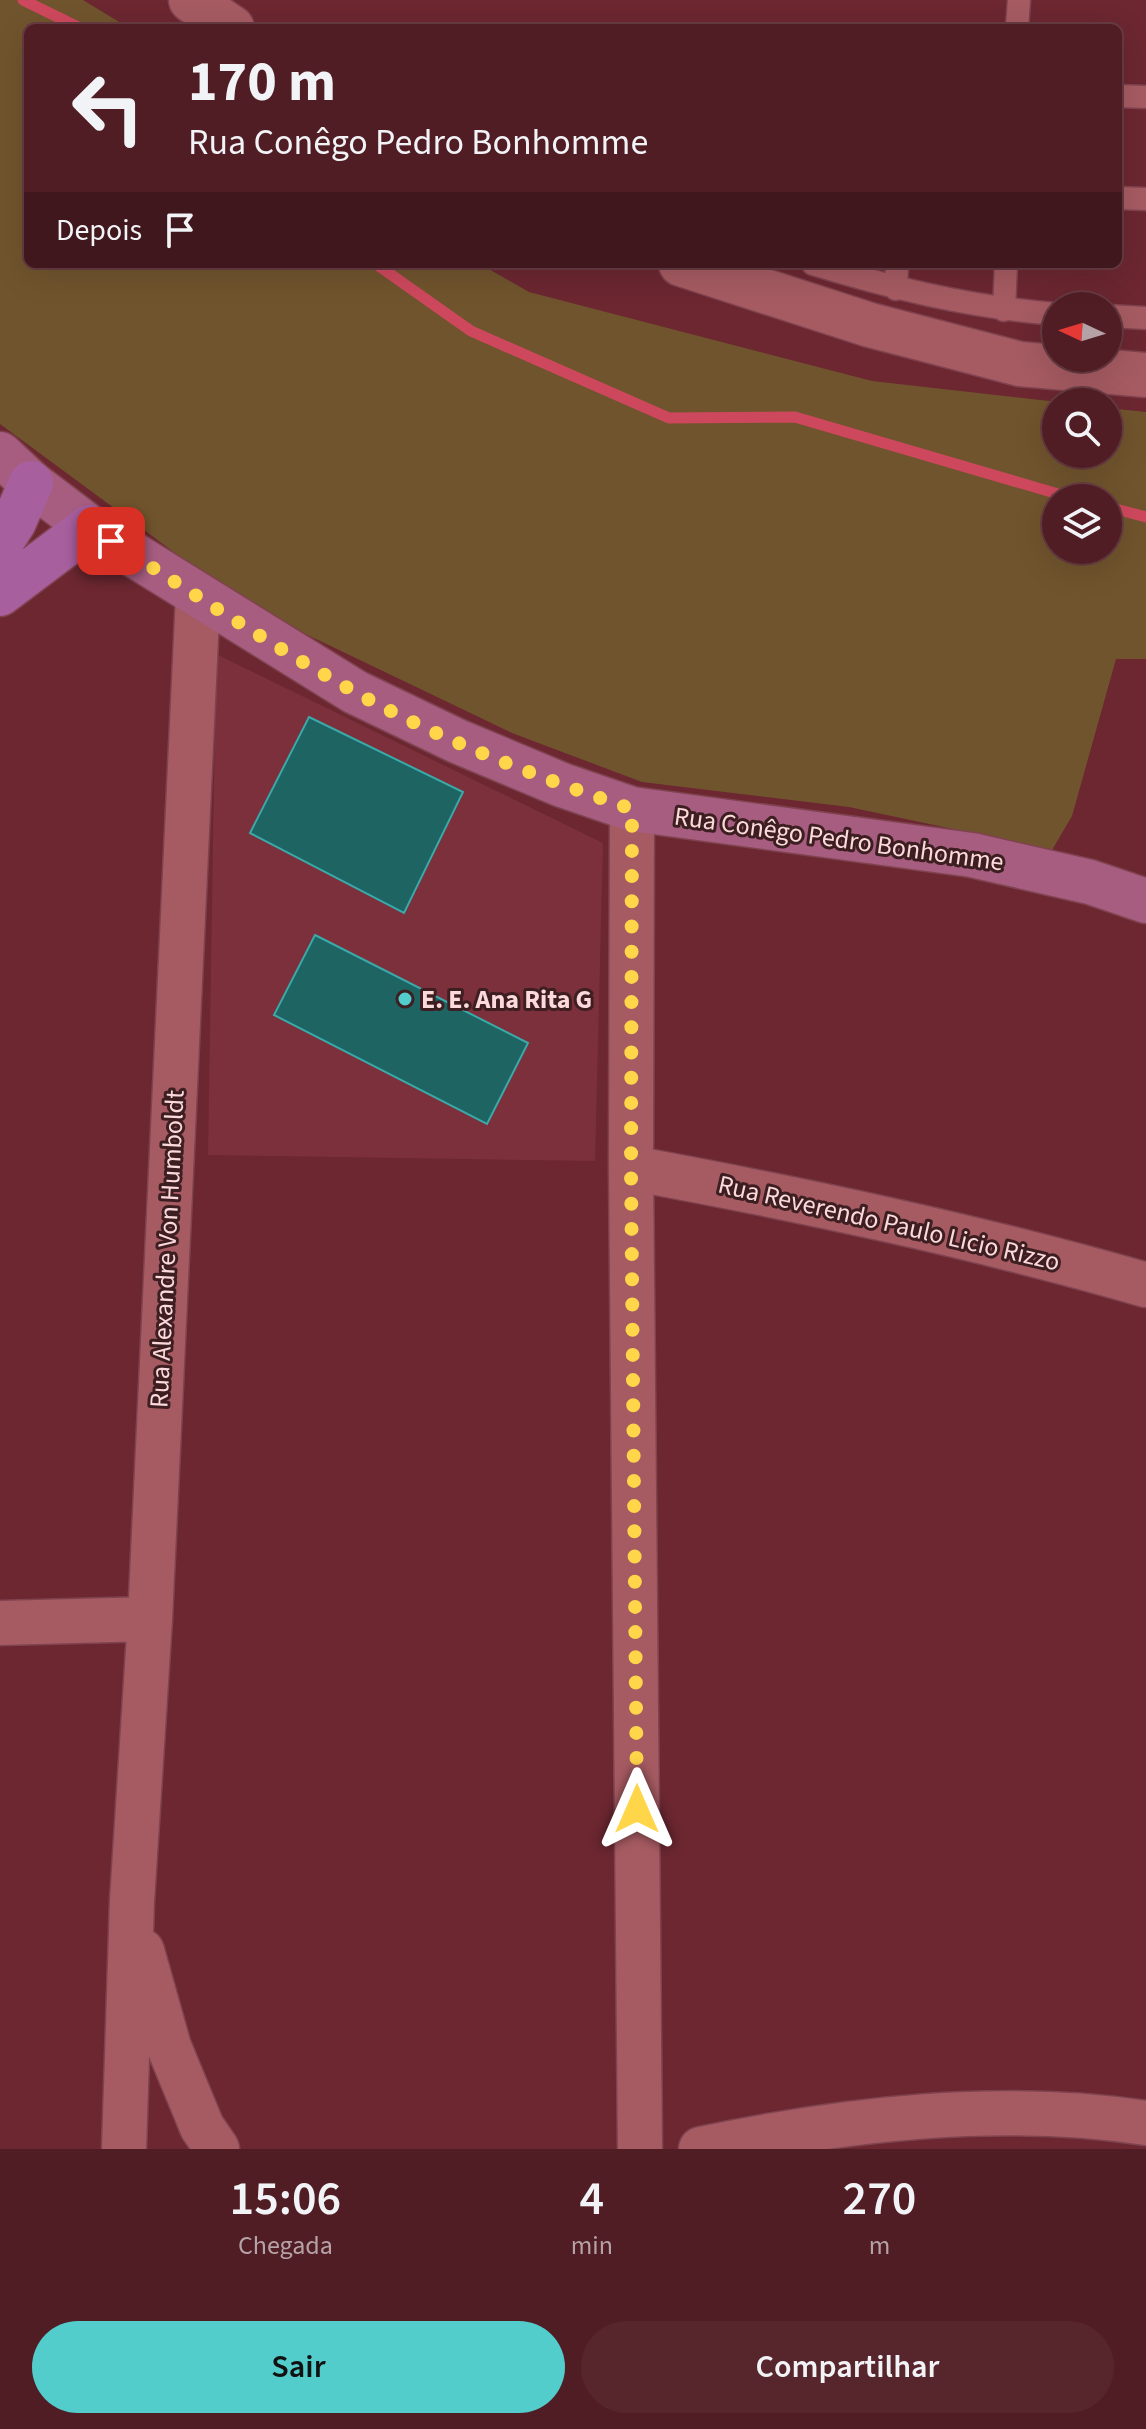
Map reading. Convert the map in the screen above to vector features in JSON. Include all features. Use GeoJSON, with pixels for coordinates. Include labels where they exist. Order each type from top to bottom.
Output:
{"type":"FeatureCollection","features":[{"type":"Feature","properties":{"kind":"main road","name":"Rua Conêgo Pedro Bonhomme"},"geometry":{"type":"LineString","coordinates":[[16,469],[89,527],[355,692],[457,741],[562,785],[632,809],[972,855],[1090,882],[1146,901]]}},
{"type":"Feature","properties":{"kind":"main road"},"geometry":{"type":"LineString","coordinates":[[0,544],[14,522],[16,469]]}},
{"type":"Feature","properties":{"kind":"main road"},"geometry":{"type":"LineString","coordinates":[[0,594],[89,527]]}},
{"type":"Feature","properties":{"kind":"street"},"geometry":{"type":"LineString","coordinates":[[191,0],[226,24]]}},
{"type":"Feature","properties":{"kind":"street"},"geometry":{"type":"LineString","coordinates":[[693,268],[870,325],[1020,364],[1146,375]]}},
{"type":"Feature","properties":{"kind":"street","name":"Rua Alexandre Von Humboldt"},"geometry":{"type":"LineString","coordinates":[[124,2149],[132,1901],[150,1619],[198,596]]}},
{"type":"Feature","properties":{"kind":"street"},"geometry":{"type":"LineString","coordinates":[[632,809],[631,1168],[640,2149]]}},
{"type":"Feature","properties":{"kind":"street","name":"Rua Reverendo Paulo Licio Rizzo"},"geometry":{"type":"LineString","coordinates":[[631,1168],[792,1198],[1034,1253],[1146,1285]]}},
{"type":"Feature","properties":{"kind":"street"},"geometry":{"type":"LineString","coordinates":[[0,1623],[150,1619]]}},
{"type":"Feature","properties":{"kind":"street","name":"Rua Alexandre Von Humboldt"},"geometry":{"type":"LineString","coordinates":[[132,1901],[143,1958],[169,2047],[202,2127],[217,2149]]}},
{"type":"Feature","properties":{"kind":"street"},"geometry":{"type":"LineString","coordinates":[[701,2149],[881,2120],[1012,2113],[1143,2127]]}},
{"type":"Feature","properties":{"kind":"lane"},"geometry":{"type":"LineString","coordinates":[[1017,24],[1019,0]]}},
{"type":"Feature","properties":{"kind":"lane"},"geometry":{"type":"LineString","coordinates":[[1122,96],[1146,97]]}},
{"type":"Feature","properties":{"kind":"lane"},"geometry":{"type":"LineString","coordinates":[[1122,198],[1146,199]]}},
{"type":"Feature","properties":{"kind":"lane"},"geometry":{"type":"LineString","coordinates":[[826,268],[896,289],[1004,310],[1042,313]]}},
{"type":"Feature","properties":{"kind":"lane"},"geometry":{"type":"LineString","coordinates":[[896,289],[897,268]]}},
{"type":"Feature","properties":{"kind":"lane"},"geometry":{"type":"LineString","coordinates":[[1004,310],[1006,268]]}},
{"type":"Feature","properties":{"kind":"lane"},"geometry":{"type":"LineString","coordinates":[[1122,317],[1146,318]]}},
{"type":"Feature","properties":{"kind":"shaded area"},"geometry":{"type":"Polygon","coordinates":[[[0,0],[83,0],[122,24],[24,24],[24,268],[487,268],[529,292],[872,381],[1042,400],[1042,468],[1122,468],[1122,409],[1146,412],[1146,659],[1116,659],[1072,816],[1052,850],[849,807],[642,782],[512,733],[247,606],[0,424],[0,0]]]}},
{"type":"Feature","properties":{"kind":"shaded area","name":"E. E. Ana Rita G"},"geometry":{"type":"Polygon","coordinates":[[[216,654],[603,843],[595,1161],[208,1155],[216,654]]]}},
{"type":"Feature","properties":{"kind":"building"},"geometry":{"type":"Polygon","coordinates":[[[309,717],[463,792],[404,913],[250,833],[309,717]]]}},
{"type":"Feature","properties":{"kind":"building"},"geometry":{"type":"Polygon","coordinates":[[[315,935],[528,1043],[487,1124],[274,1015],[315,935]]]}},
{"type":"Feature","properties":{"kind":"waterway"},"geometry":{"type":"LineString","coordinates":[[23,0],[72,24]]}},
{"type":"Feature","properties":{"kind":"waterway"},"geometry":{"type":"LineString","coordinates":[[382,268],[471,331],[669,418],[795,417],[1042,489]]}},
{"type":"Feature","properties":{"kind":"waterway"},"geometry":{"type":"LineString","coordinates":[[1122,511],[1146,517]]}},
{"type":"Feature","properties":{"kind":"place","name":"E. E. Ana Rita G"},"geometry":{"type":"Point","coordinates":[405,999]}},
{"type":"Feature","properties":{"kind":"route"},"geometry":{"type":"LineString","coordinates":[[111,541],[355,692],[457,741],[562,785],[632,809],[631,1168],[637,1809]]}}]}
